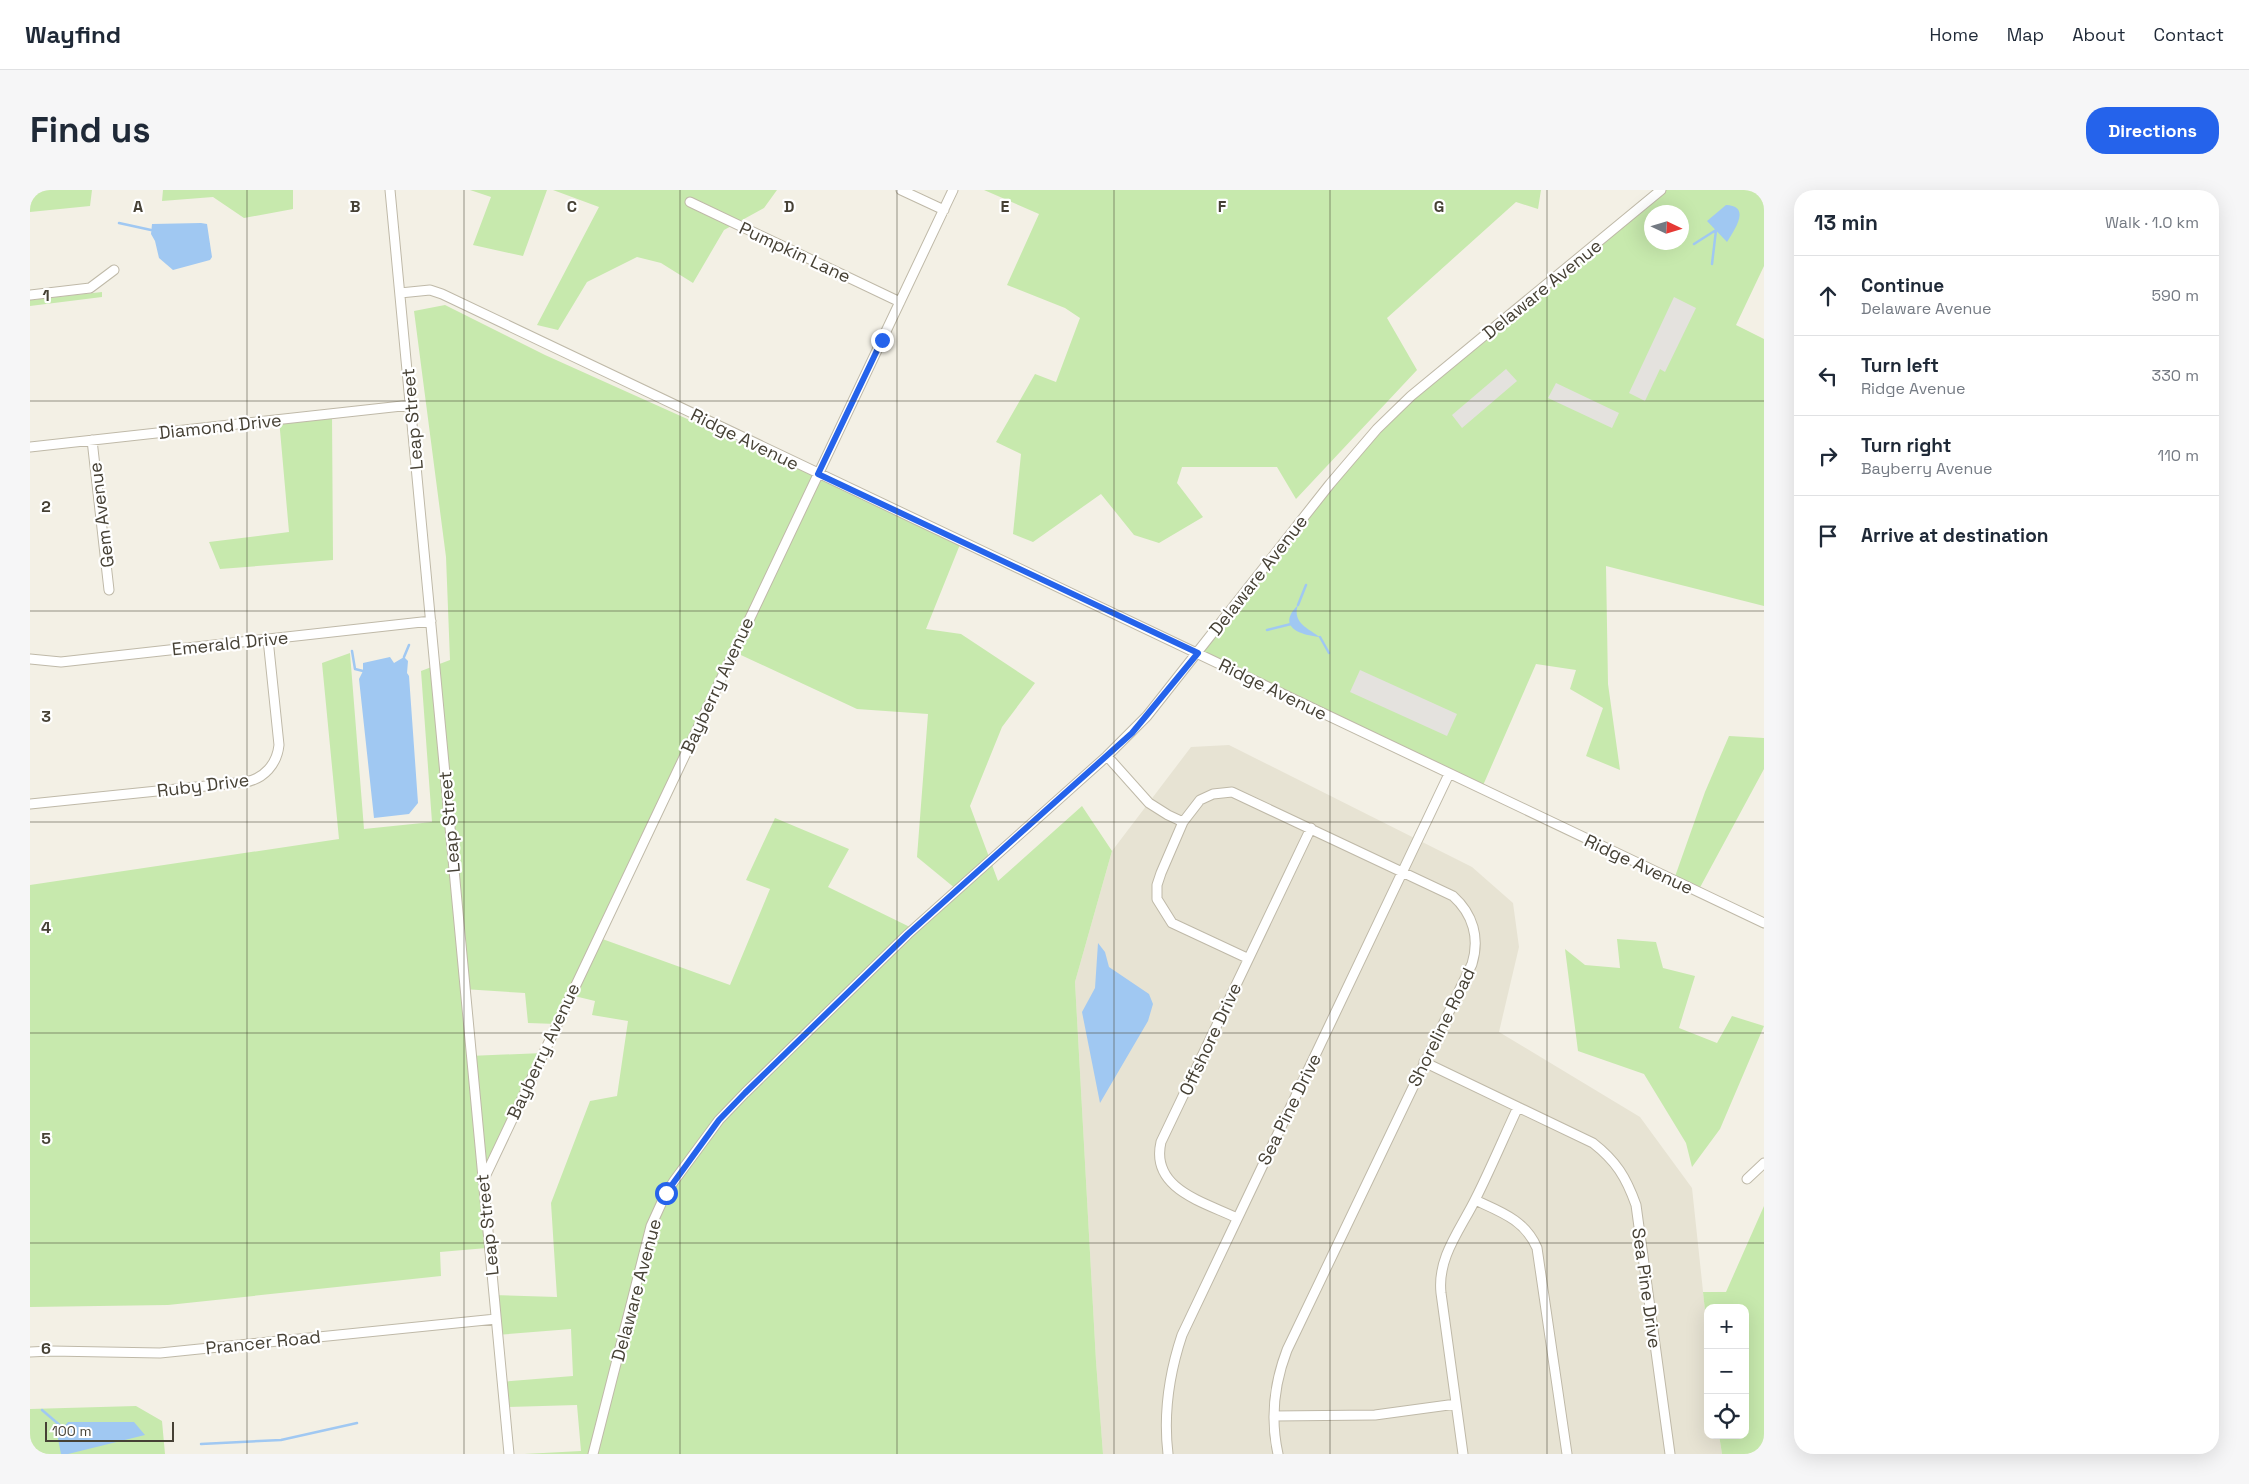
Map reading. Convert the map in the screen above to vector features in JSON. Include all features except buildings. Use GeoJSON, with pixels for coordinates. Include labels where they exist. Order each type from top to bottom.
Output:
{"type":"FeatureCollection","features":[{"type":"Feature","properties":{"kind":"street","name":"Leap Street"},"geometry":{"type":"LineString","coordinates":[[390,190],[509,1454]]}},
{"type":"Feature","properties":{"kind":"street"},"geometry":{"type":"LineString","coordinates":[[901,190],[944,210]]}},
{"type":"Feature","properties":{"kind":"street","name":"Bayberry Avenue"},"geometry":{"type":"LineString","coordinates":[[482,1181],[953,190]]}},
{"type":"Feature","properties":{"kind":"street","name":"Delaware Avenue"},"geometry":{"type":"LineString","coordinates":[[593,1454],[651,1226],[666,1193],[719,1120],[807,1031],[938,906],[1108,756],[1147,716],[1330,484],[1383,423],[1411,396],[1661,190]]}},
{"type":"Feature","properties":{"kind":"street","name":"Pumpkin Lane"},"geometry":{"type":"LineString","coordinates":[[690,202],[900,302]]}},
{"type":"Feature","properties":{"kind":"street"},"geometry":{"type":"LineString","coordinates":[[30,294],[90,288],[114,270]]}},
{"type":"Feature","properties":{"kind":"street","name":"Ridge Avenue"},"geometry":{"type":"LineString","coordinates":[[400,292],[430,290],[442,294],[1764,924]]}},
{"type":"Feature","properties":{"kind":"street","name":"Diamond Drive"},"geometry":{"type":"LineString","coordinates":[[30,447],[411,405]]}},
{"type":"Feature","properties":{"kind":"street","name":"Gem Avenue"},"geometry":{"type":"LineString","coordinates":[[92,440],[109,590]]}},
{"type":"Feature","properties":{"kind":"street","name":"Emerald Drive"},"geometry":{"type":"LineString","coordinates":[[30,659],[61,662],[431,621]]}},
{"type":"Feature","properties":{"kind":"street","name":"Ruby Drive"},"geometry":{"type":"LineString","coordinates":[[30,804],[245,782],[259,778],[276,758],[279,745],[268,639]]}},
{"type":"Feature","properties":{"kind":"street"},"geometry":{"type":"LineString","coordinates":[[1108,756],[1149,803],[1183,822]]}},
{"type":"Feature","properties":{"kind":"street","name":"Sea Pine Drive"},"geometry":{"type":"LineString","coordinates":[[1168,1454],[1166,1418],[1168,1390],[1173,1363],[1182,1335],[1449,774]]}},
{"type":"Feature","properties":{"kind":"street","name":"Shoreline Road"},"geometry":{"type":"LineString","coordinates":[[1247,958],[1172,923],[1157,899],[1157,886],[1161,873],[1183,822],[1200,800],[1223,792],[1232,792],[1453,896],[1468,913],[1475,934],[1472,964],[1288,1350],[1277,1379],[1274,1416],[1278,1454]]}},
{"type":"Feature","properties":{"kind":"street","name":"Offshore Drive"},"geometry":{"type":"LineString","coordinates":[[1237,1218],[1174,1187],[1161,1169],[1159,1151],[1161,1142],[1247,958],[1310,828]]}},
{"type":"Feature","properties":{"kind":"street","name":"Sea Pine Drive"},"geometry":{"type":"LineString","coordinates":[[1424,1062],[1593,1142],[1614,1161],[1628,1182],[1636,1205],[1670,1454]]}},
{"type":"Feature","properties":{"kind":"street"},"geometry":{"type":"LineString","coordinates":[[1463,1454],[1441,1293],[1440,1271],[1518,1107]]}},
{"type":"Feature","properties":{"kind":"street"},"geometry":{"type":"LineString","coordinates":[[1746,1179],[1764,1163]]}},
{"type":"Feature","properties":{"kind":"street"},"geometry":{"type":"LineString","coordinates":[[1475,1200],[1520,1223],[1528,1231],[1537,1248],[1567,1454]]}},
{"type":"Feature","properties":{"kind":"street","name":"Prancer Road"},"geometry":{"type":"LineString","coordinates":[[30,1352],[51,1350],[160,1353],[496,1319]]}},
{"type":"Feature","properties":{"kind":"street"},"geometry":{"type":"LineString","coordinates":[[1274,1416],[1375,1415],[1456,1404]]}},
{"type":"Feature","properties":{"kind":"shaded area"},"geometry":{"type":"Polygon","coordinates":[[[1674,297],[1696,308],[1665,372],[1660,369],[1645,401],[1629,393],[1674,297]]]}},
{"type":"Feature","properties":{"kind":"shaded area"},"geometry":{"type":"Polygon","coordinates":[[[1506,369],[1517,381],[1462,428],[1452,415],[1506,369]]]}},
{"type":"Feature","properties":{"kind":"shaded area"},"geometry":{"type":"Polygon","coordinates":[[[1556,383],[1619,413],[1612,428],[1548,398],[1556,383]]]}},
{"type":"Feature","properties":{"kind":"shaded area"},"geometry":{"type":"Polygon","coordinates":[[[1360,670],[1457,714],[1447,736],[1350,692],[1360,670]]]}},
{"type":"Feature","properties":{"kind":"shaded area"},"geometry":{"type":"Polygon","coordinates":[[[1229,745],[1472,867],[1513,903],[1519,947],[1499,1032],[1640,1117],[1692,1188],[1704,1304],[1704,1439],[1720,1439],[1722,1454],[1103,1454],[1075,982],[1112,851],[1191,747],[1229,745]]]}},
{"type":"Feature","properties":{"kind":"green space"},"geometry":{"type":"Polygon","coordinates":[[[30,190],[92,190],[90,206],[30,212],[30,190]]]}},
{"type":"Feature","properties":{"kind":"green space"},"geometry":{"type":"Polygon","coordinates":[[[163,190],[293,190],[293,209],[244,218],[213,197],[162,201],[163,190]]]}},
{"type":"Feature","properties":{"kind":"green space"},"geometry":{"type":"Polygon","coordinates":[[[470,190],[547,190],[523,256],[473,245],[491,197],[470,190]]]}},
{"type":"Feature","properties":{"kind":"green space"},"geometry":{"type":"Polygon","coordinates":[[[553,190],[777,190],[764,208],[724,230],[693,283],[661,263],[637,257],[587,282],[558,330],[537,325],[599,207],[553,190]]]}},
{"type":"Feature","properties":{"kind":"green space"},"geometry":{"type":"Polygon","coordinates":[[[984,190],[1541,190],[1538,209],[1516,202],[1387,318],[1417,370],[1296,499],[1277,467],[1182,467],[1177,483],[1203,517],[1159,543],[1134,535],[1101,494],[1033,542],[1013,534],[1021,454],[996,442],[1035,374],[1056,382],[1080,318],[1065,308],[1007,285],[1039,214],[984,190]]]}},
{"type":"Feature","properties":{"kind":"green space"},"geometry":{"type":"Polygon","coordinates":[[[1661,190],[1764,190],[1764,266],[1736,325],[1764,339],[1764,606],[1606,566],[1608,684],[1620,770],[1586,756],[1603,708],[1570,689],[1576,670],[1536,664],[1481,790],[1198,653],[1377,429],[1661,190]]]}},
{"type":"Feature","properties":{"kind":"green space"},"geometry":{"type":"Polygon","coordinates":[[[102,292],[102,297],[30,306],[30,300],[102,292]]]}},
{"type":"Feature","properties":{"kind":"green space"},"geometry":{"type":"Polygon","coordinates":[[[445,305],[545,355],[961,542],[926,629],[961,634],[1035,683],[1002,727],[970,806],[998,881],[1082,806],[1112,851],[1075,982],[1103,1454],[524,1454],[581,1451],[577,1405],[504,1407],[500,1382],[573,1376],[571,1329],[496,1335],[492,1295],[557,1297],[551,1203],[590,1101],[617,1096],[628,1021],[592,1015],[595,1001],[566,994],[557,1024],[528,1023],[525,993],[463,989],[469,1056],[543,1053],[481,1185],[487,1248],[440,1252],[441,1276],[168,1305],[30,1307],[30,885],[339,839],[322,663],[350,653],[364,829],[432,822],[421,671],[450,660],[446,557],[414,311],[445,305]],[[730,650],[594,936],[730,985],[770,889],[746,880],[775,818],[849,849],[828,887],[914,929],[956,889],[917,857],[928,714],[857,709],[730,650]]]}},
{"type":"Feature","properties":{"kind":"green space"},"geometry":{"type":"Polygon","coordinates":[[[332,414],[333,560],[220,569],[209,542],[289,532],[279,419],[332,414]]]}},
{"type":"Feature","properties":{"kind":"green space"},"geometry":{"type":"Polygon","coordinates":[[[1729,736],[1764,738],[1764,769],[1697,893],[1672,885],[1705,792],[1729,736]]]}},
{"type":"Feature","properties":{"kind":"green space"},"geometry":{"type":"Polygon","coordinates":[[[1617,939],[1656,942],[1663,968],[1695,976],[1679,1028],[1717,1043],[1732,1016],[1764,1026],[1720,1129],[1692,1167],[1686,1143],[1644,1074],[1578,1051],[1565,949],[1585,965],[1620,968],[1617,939]]]}},
{"type":"Feature","properties":{"kind":"green space"},"geometry":{"type":"Polygon","coordinates":[[[1764,1206],[1764,1454],[1722,1454],[1720,1439],[1749,1439],[1749,1304],[1704,1304],[1703,1292],[1726,1292],[1764,1206]]]}},
{"type":"Feature","properties":{"kind":"green space"},"geometry":{"type":"Polygon","coordinates":[[[136,1406],[162,1421],[165,1454],[30,1454],[30,1409],[136,1406]]]}},
{"type":"Feature","properties":{"kind":"water"},"geometry":{"type":"Polygon","coordinates":[[[1726,205],[1734,206],[1740,214],[1737,225],[1727,242],[1707,221],[1726,205]]]}},
{"type":"Feature","properties":{"kind":"water"},"geometry":{"type":"Polygon","coordinates":[[[152,224],[207,224],[212,257],[210,260],[173,270],[159,258],[155,241],[151,234],[152,224]]]}},
{"type":"Feature","properties":{"kind":"water"},"geometry":{"type":"Polygon","coordinates":[[[1298,605],[1297,616],[1299,620],[1320,637],[1298,632],[1290,624],[1289,619],[1298,605]]]}},
{"type":"Feature","properties":{"kind":"water"},"geometry":{"type":"Polygon","coordinates":[[[390,657],[394,663],[404,657],[408,661],[407,673],[409,676],[418,803],[409,814],[374,818],[359,679],[363,671],[363,663],[390,657]]]}},
{"type":"Feature","properties":{"kind":"water"},"geometry":{"type":"Polygon","coordinates":[[[1098,943],[1105,952],[1109,967],[1149,994],[1153,1004],[1148,1021],[1100,1103],[1082,1012],[1095,988],[1098,943]]]}},
{"type":"Feature","properties":{"kind":"water"},"geometry":{"type":"Polygon","coordinates":[[[68,1422],[134,1422],[145,1435],[68,1454],[61,1454],[57,1434],[68,1422]]]}},
{"type":"Feature","properties":{"kind":"waterway"},"geometry":{"type":"LineString","coordinates":[[119,223],[151,230]]}},
{"type":"Feature","properties":{"kind":"waterway"},"geometry":{"type":"LineString","coordinates":[[1694,244],[1716,230]]}},
{"type":"Feature","properties":{"kind":"waterway"},"geometry":{"type":"LineString","coordinates":[[1712,264],[1716,230]]}},
{"type":"Feature","properties":{"kind":"waterway"},"geometry":{"type":"LineString","coordinates":[[1298,605],[1306,585]]}},
{"type":"Feature","properties":{"kind":"waterway"},"geometry":{"type":"LineString","coordinates":[[1267,630],[1291,624]]}},
{"type":"Feature","properties":{"kind":"waterway"},"geometry":{"type":"LineString","coordinates":[[1320,637],[1329,653]]}},
{"type":"Feature","properties":{"kind":"waterway"},"geometry":{"type":"LineString","coordinates":[[404,657],[409,645]]}},
{"type":"Feature","properties":{"kind":"waterway"},"geometry":{"type":"LineString","coordinates":[[352,651],[355,669],[363,671]]}},
{"type":"Feature","properties":{"kind":"waterway"},"geometry":{"type":"LineString","coordinates":[[42,1410],[62,1427]]}},
{"type":"Feature","properties":{"kind":"waterway"},"geometry":{"type":"LineString","coordinates":[[201,1444],[281,1440],[357,1423]]}},
{"type":"Feature","properties":{"kind":"route"},"geometry":{"type":"LineString","coordinates":[[666,1193],[719,1120],[745,1093],[938,906],[1132,733],[1198,653],[818,474],[882,340]]}}]}
